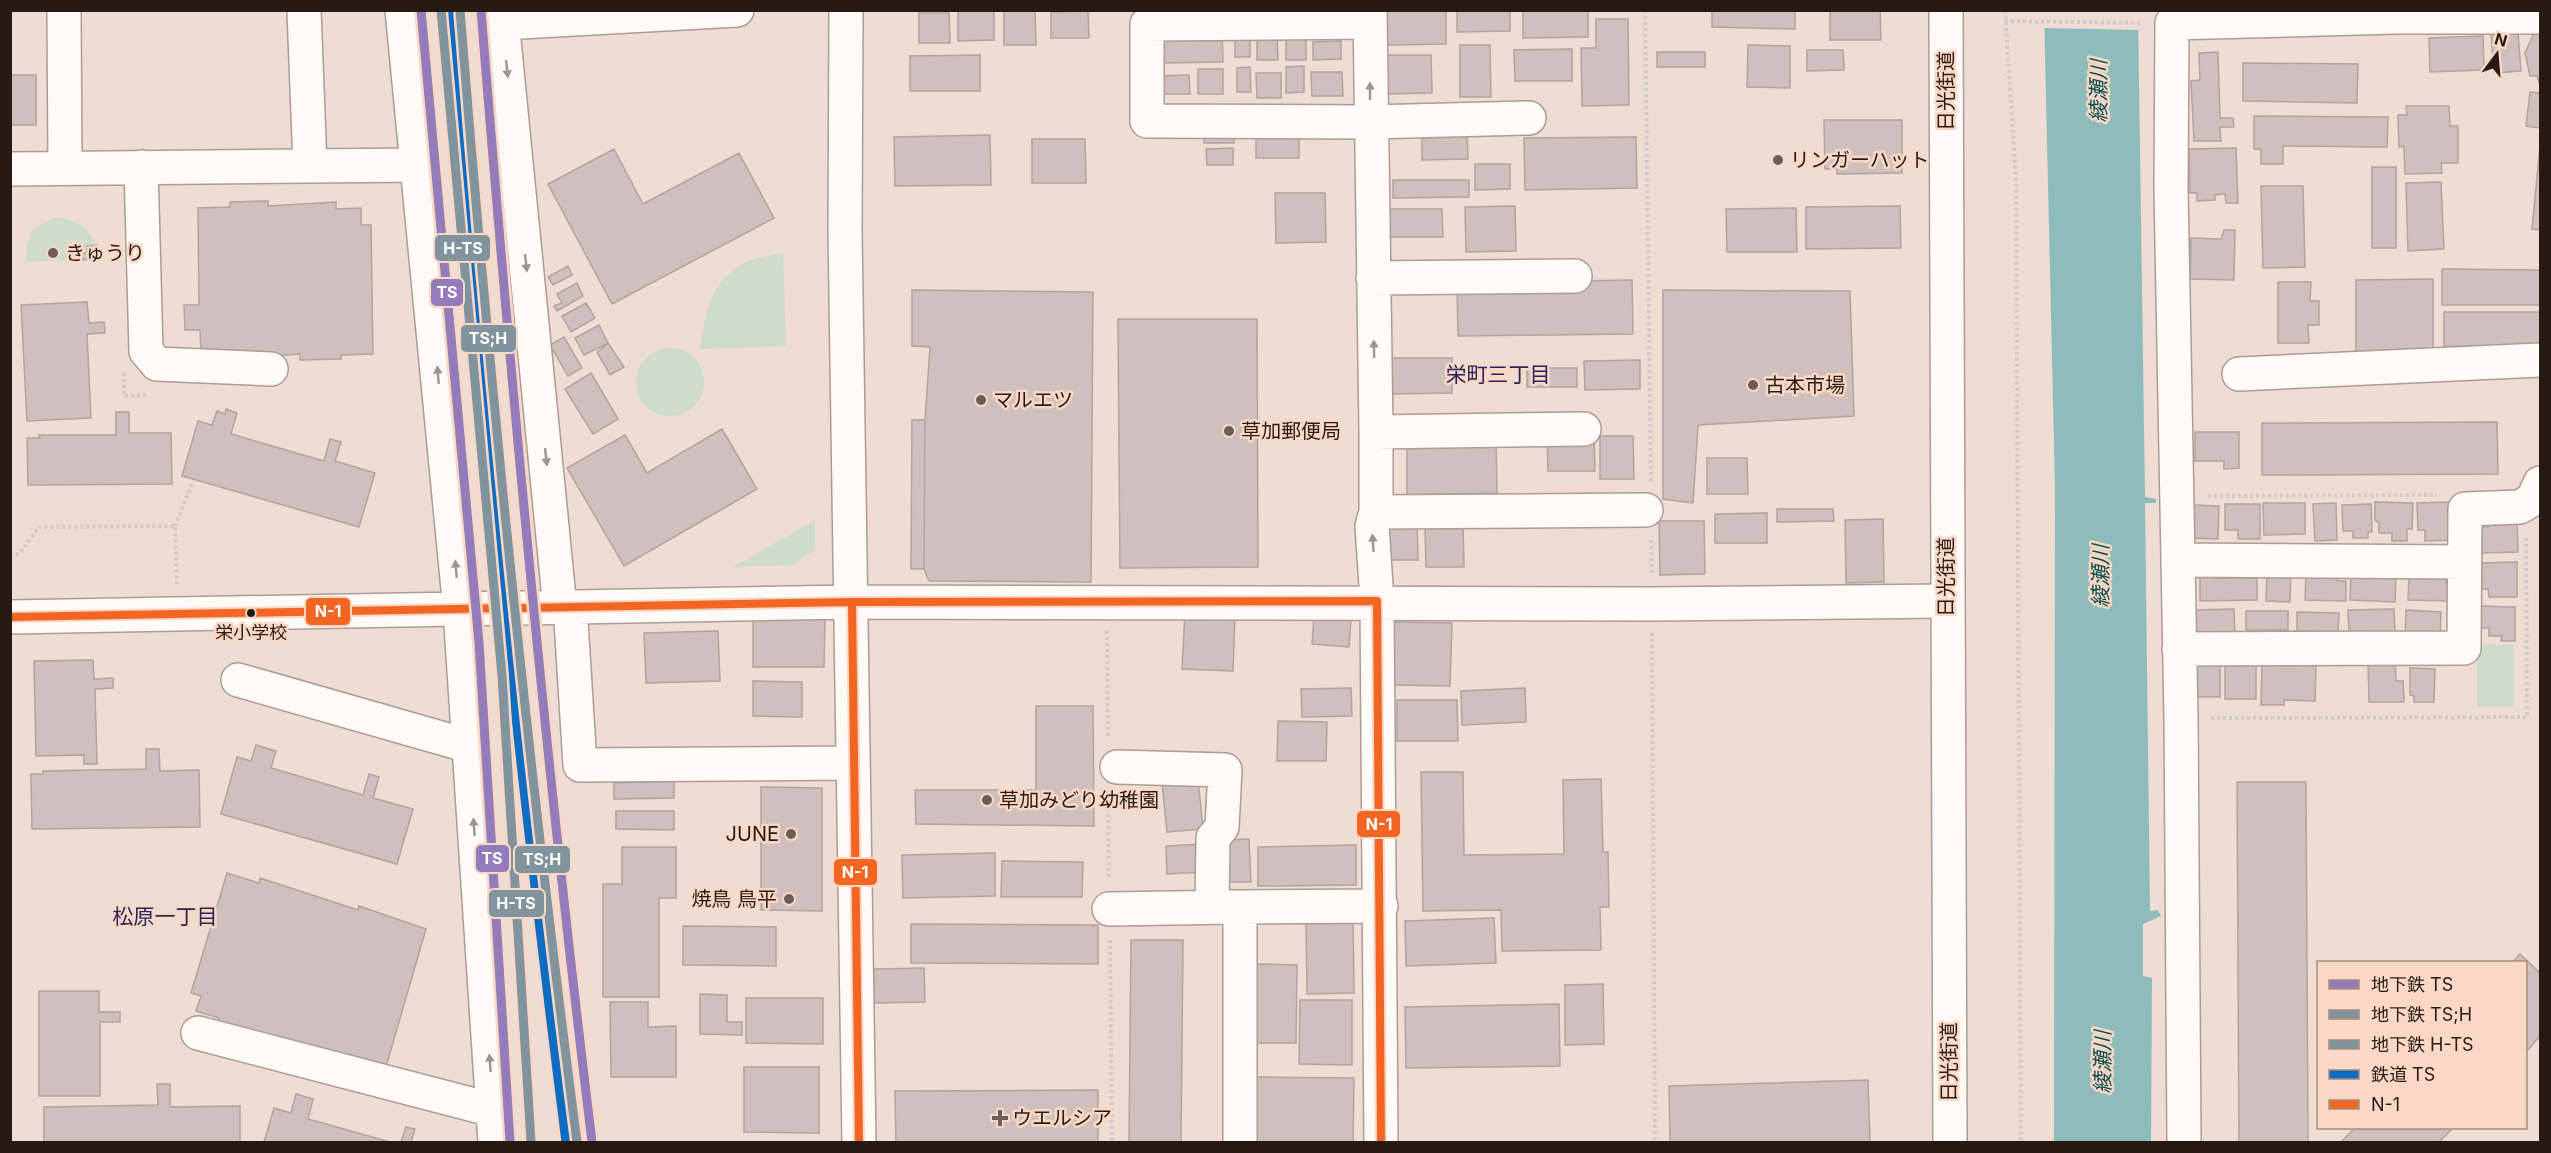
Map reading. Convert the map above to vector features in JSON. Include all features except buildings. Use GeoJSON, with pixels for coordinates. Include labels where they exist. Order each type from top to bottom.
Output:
{"type":"FeatureCollection","features":[{"type":"Feature","properties":{"kind":"street"},"geometry":{"type":"LineString","coordinates":[[64,10],[65,168]]}},
{"type":"Feature","properties":{"kind":"street"},"geometry":{"type":"LineString","coordinates":[[304,10],[310,166]]}},
{"type":"Feature","properties":{"kind":"street"},"geometry":{"type":"LineString","coordinates":[[402,10],[460,610],[495,1143]]}},
{"type":"Feature","properties":{"kind":"street"},"geometry":{"type":"LineString","coordinates":[[737,10],[501,17],[580,765],[852,763]]}},
{"type":"Feature","properties":{"kind":"street"},"geometry":{"type":"LineString","coordinates":[[846,10],[845,231],[859,1143]]}},
{"type":"Feature","properties":{"kind":"street","name":"日光街道"},"geometry":{"type":"LineString","coordinates":[[1946,10],[1946,601],[1950,1143]]}},
{"type":"Feature","properties":{"kind":"street"},"geometry":{"type":"LineString","coordinates":[[1381,1143],[1377,601],[1372,526],[1376,512],[1376,432],[1372,278],[1370,122],[1370,16],[1147,24],[1147,121],[1370,122],[1529,118]]}},
{"type":"Feature","properties":{"kind":"street"},"geometry":{"type":"LineString","coordinates":[[2168,19],[2541,17]]}},
{"type":"Feature","properties":{"kind":"street"},"geometry":{"type":"LineString","coordinates":[[2168,19],[2172,23],[2171,189],[2180,649],[2184,1143]]}},
{"type":"Feature","properties":{"kind":"street"},"geometry":{"type":"LineString","coordinates":[[10,168],[417,165]]}},
{"type":"Feature","properties":{"kind":"street"},"geometry":{"type":"LineString","coordinates":[[141,167],[146,351],[158,364],[271,369]]}},
{"type":"Feature","properties":{"kind":"street"},"geometry":{"type":"LineString","coordinates":[[1372,278],[1575,276]]}},
{"type":"Feature","properties":{"kind":"street"},"geometry":{"type":"LineString","coordinates":[[2239,374],[2541,360]]}},
{"type":"Feature","properties":{"kind":"street"},"geometry":{"type":"LineString","coordinates":[[1376,432],[1584,429]]}},
{"type":"Feature","properties":{"kind":"street"},"geometry":{"type":"LineString","coordinates":[[2180,649],[2464,648],[2465,509],[2520,507],[2533,499],[2541,483]]}},
{"type":"Feature","properties":{"kind":"street"},"geometry":{"type":"LineString","coordinates":[[1376,512],[1646,510]]}},
{"type":"Feature","properties":{"kind":"street"},"geometry":{"type":"LineString","coordinates":[[2178,560],[2464,562]]}},
{"type":"Feature","properties":{"kind":"street"},"geometry":{"type":"LineString","coordinates":[[10,617],[460,610],[565,614],[852,602],[1106,604],[1377,601],[1664,604],[1946,601]]}},
{"type":"Feature","properties":{"kind":"street"},"geometry":{"type":"LineString","coordinates":[[238,680],[469,746]]}},
{"type":"Feature","properties":{"kind":"street"},"geometry":{"type":"LineString","coordinates":[[1111,769],[1225,770],[1222,827],[1213,838],[1226,907],[1240,1143]]}},
{"type":"Feature","properties":{"kind":"street"},"geometry":{"type":"LineString","coordinates":[[1109,909],[1381,906]]}},
{"type":"Feature","properties":{"kind":"street"},"geometry":{"type":"LineString","coordinates":[[198,1034],[493,1110]]}},
{"type":"Feature","properties":{"kind":"path"},"geometry":{"type":"LineString","coordinates":[[2005,10],[2016,180],[2021,1143]]}},
{"type":"Feature","properties":{"kind":"path"},"geometry":{"type":"LineString","coordinates":[[2005,21],[2168,19]]}},
{"type":"Feature","properties":{"kind":"path"},"geometry":{"type":"LineString","coordinates":[[177,593],[175,526],[192,484]]}},
{"type":"Feature","properties":{"kind":"path"},"geometry":{"type":"LineString","coordinates":[[2177,496],[2447,495]]}},
{"type":"Feature","properties":{"kind":"path"},"geometry":{"type":"LineString","coordinates":[[10,555],[19,554],[39,527],[175,526]]}},
{"type":"Feature","properties":{"kind":"path"},"geometry":{"type":"LineString","coordinates":[[1106,604],[1111,769],[1109,909],[1112,1143]]}},
{"type":"Feature","properties":{"kind":"green space"},"geometry":{"type":"Polygon","coordinates":[[[59,217],[75,222],[87,230],[94,242],[98,259],[26,262],[29,237],[32,232],[42,224],[59,217]]]}},
{"type":"Feature","properties":{"kind":"green space"},"geometry":{"type":"Polygon","coordinates":[[[783,253],[786,346],[700,349],[707,311],[725,278],[746,262],[783,253]]]}},
{"type":"Feature","properties":{"kind":"green space"},"geometry":{"type":"Polygon","coordinates":[[[663,348],[677,348],[689,353],[699,363],[704,382],[699,401],[689,411],[677,416],[663,416],[651,411],[641,401],[636,389],[636,375],[641,363],[651,353],[663,348]]]}},
{"type":"Feature","properties":{"kind":"green space"},"geometry":{"type":"Polygon","coordinates":[[[815,520],[815,549],[793,565],[733,567],[815,520]]]}},
{"type":"Feature","properties":{"kind":"green space"},"geometry":{"type":"Polygon","coordinates":[[[2477,644],[2514,645],[2514,707],[2477,707],[2477,644]]]}},
{"type":"Feature","properties":{"kind":"water","name":"綾瀬川"},"geometry":{"type":"Polygon","coordinates":[[[2044,11],[2138,11],[2145,497],[2156,499],[2156,503],[2145,503],[2150,911],[2158,910],[2161,916],[2143,924],[2143,976],[2152,978],[2151,1142],[2054,1142],[2055,488],[2044,11]]]}},
{"type":"Feature","properties":{"kind":"pier"},"geometry":{"type":"Polygon","coordinates":[[[2041,10],[2141,11],[2141,30],[2041,28],[2041,10]]]}},
{"type":"Feature","properties":{"kind":"metro line","name":"TS"},"geometry":{"type":"LineString","coordinates":[[421,10],[479,643],[510,1142]]}},
{"type":"Feature","properties":{"kind":"metro line","name":"H-TS"},"geometry":{"type":"LineString","coordinates":[[441,10],[502,676],[531,1142]]}},
{"type":"Feature","properties":{"kind":"metro line","name":"TS;H"},"geometry":{"type":"LineString","coordinates":[[460,10],[511,577],[542,860],[577,1142]]}},
{"type":"Feature","properties":{"kind":"metro line","name":"TS"},"geometry":{"type":"LineString","coordinates":[[481,10],[530,577],[559,860],[592,1142]]}},
{"type":"Feature","properties":{"kind":"rail line","name":"TS"},"geometry":{"type":"LineString","coordinates":[[450,11],[501,577],[566,1142]]}},
{"type":"Feature","properties":{"kind":"transit line","name":"N-1"},"geometry":{"type":"LineString","coordinates":[[10,617],[852,602],[1377,601],[1381,1142]]}},
{"type":"Feature","properties":{"kind":"transit line","name":"N-1"},"geometry":{"type":"LineString","coordinates":[[852,602],[859,1142]]}},
{"type":"Feature","properties":{"kind":"place","name":"リンガーハット"},"geometry":{"type":"Point","coordinates":[1778,160]}},
{"type":"Feature","properties":{"kind":"place","name":"きゅうり"},"geometry":{"type":"Point","coordinates":[53,253]}},
{"type":"Feature","properties":{"kind":"place","name":"古本市場"},"geometry":{"type":"Point","coordinates":[1753,385]}},
{"type":"Feature","properties":{"kind":"place","name":"マルエツ"},"geometry":{"type":"Point","coordinates":[981,400]}},
{"type":"Feature","properties":{"kind":"place","name":"草加郵便局"},"geometry":{"type":"Point","coordinates":[1229,431]}},
{"type":"Feature","properties":{"kind":"place","name":"栄小学校"},"geometry":{"type":"Point","coordinates":[251,613]}},
{"type":"Feature","properties":{"kind":"place","name":"草加みどり幼稚園"},"geometry":{"type":"Point","coordinates":[987,800]}},
{"type":"Feature","properties":{"kind":"place","name":"JUNE"},"geometry":{"type":"Point","coordinates":[791,834]}},
{"type":"Feature","properties":{"kind":"place","name":"焼鳥 鳥平"},"geometry":{"type":"Point","coordinates":[789,899]}},
{"type":"Feature","properties":{"kind":"place","name":"ウエルシア"},"geometry":{"type":"Point","coordinates":[1000,1118]}},
{"type":"Feature","properties":{"kind":"district","name":"栄町三丁目"},"geometry":{"type":"Point","coordinates":[1498,374]}},
{"type":"Feature","properties":{"kind":"district","name":"松原一丁目"},"geometry":{"type":"Point","coordinates":[165,916]}}]}
